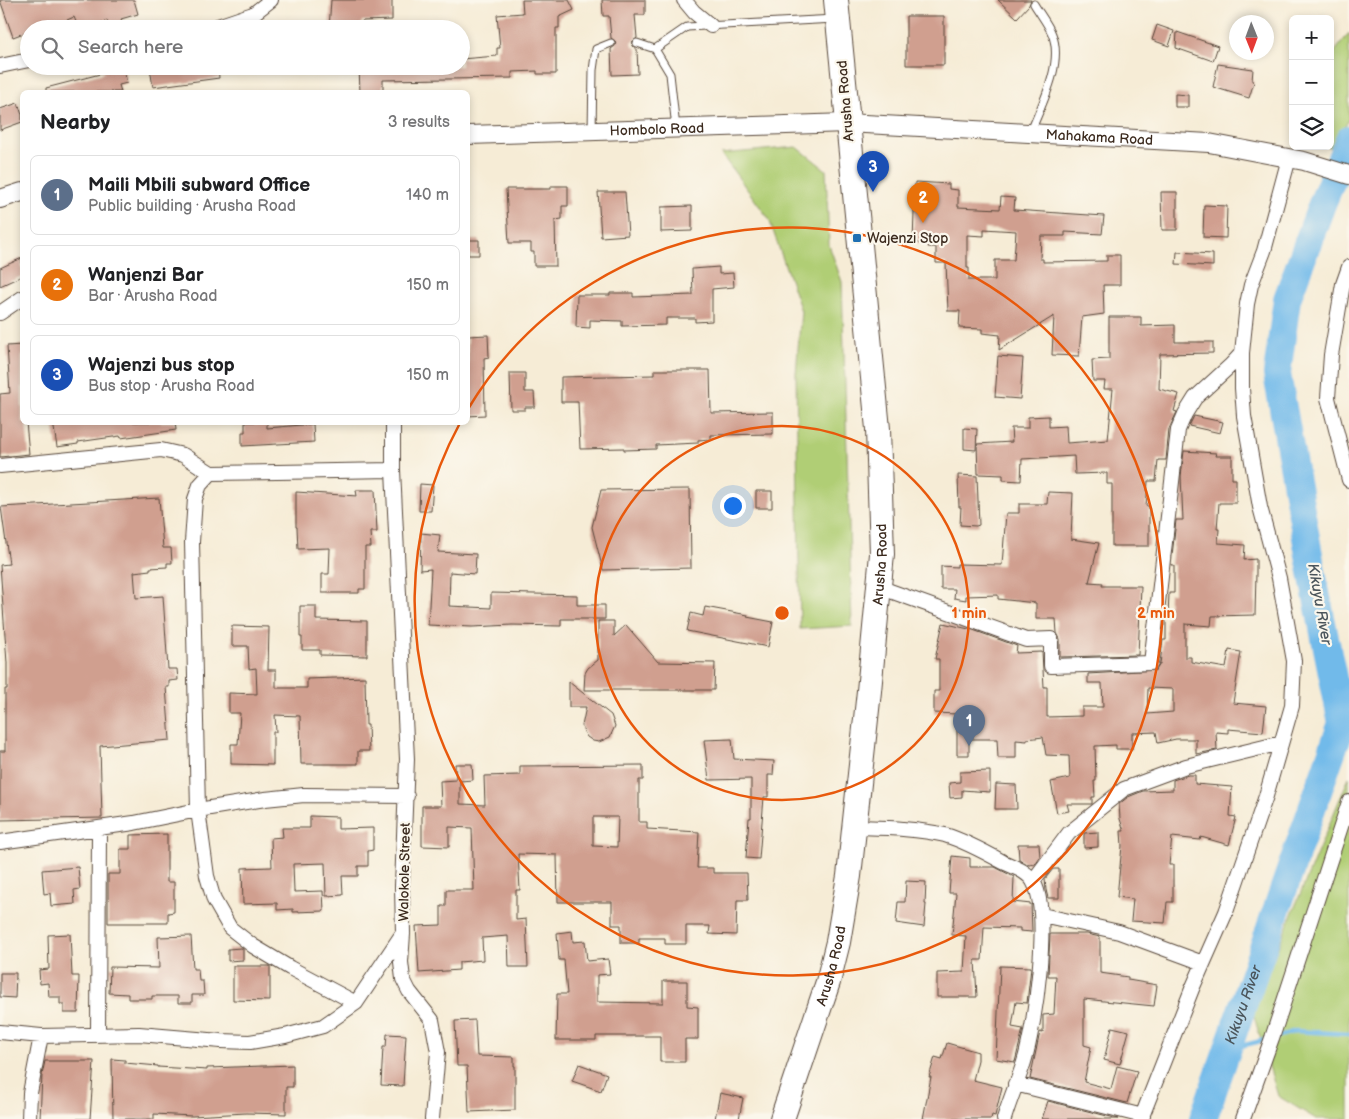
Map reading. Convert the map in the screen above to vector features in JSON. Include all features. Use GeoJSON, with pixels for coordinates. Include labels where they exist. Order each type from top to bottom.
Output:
{"type":"FeatureCollection","features":[{"type":"Feature","properties":{"kind":"highway","name":"Arusha Road"},"geometry":{"type":"LineString","coordinates":[[782,1119],[828,982],[838,942],[849,876],[882,554],[878,429],[837,10]]}},
{"type":"Feature","properties":{"kind":"street"},"geometry":{"type":"LineString","coordinates":[[235,20],[253,14],[272,0]]}},
{"type":"Feature","properties":{"kind":"street"},"geometry":{"type":"LineString","coordinates":[[684,0],[694,12],[712,26]]}},
{"type":"Feature","properties":{"kind":"street"},"geometry":{"type":"LineString","coordinates":[[0,66],[20,62]]}},
{"type":"Feature","properties":{"kind":"street","name":"Mahakama Road"},"geometry":{"type":"LineString","coordinates":[[847,123],[1209,143],[1296,159],[1349,175]]}},
{"type":"Feature","properties":{"kind":"street","name":"Hombolo Road"},"geometry":{"type":"LineString","coordinates":[[470,135],[847,123]]}},
{"type":"Feature","properties":{"kind":"street"},"geometry":{"type":"LineString","coordinates":[[1015,1084],[1142,1117],[1192,989],[1226,912],[1266,796],[1292,706],[1294,661],[1279,578],[1260,507],[1244,416],[1242,353],[1249,294],[1296,159]]}},
{"type":"Feature","properties":{"kind":"street"},"geometry":{"type":"LineString","coordinates":[[0,199],[20,193]]}},
{"type":"Feature","properties":{"kind":"street"},"geometry":{"type":"LineString","coordinates":[[1349,268],[1343,284],[1331,355],[1328,398],[1349,480]]}},
{"type":"Feature","properties":{"kind":"street"},"geometry":{"type":"LineString","coordinates":[[0,313],[20,299]]}},
{"type":"Feature","properties":{"kind":"street"},"geometry":{"type":"LineString","coordinates":[[879,587],[1026,640],[1051,639],[1051,666],[1151,663],[1178,430],[1195,398],[1242,353]]}},
{"type":"Feature","properties":{"kind":"street","name":"Walokole Street"},"geometry":{"type":"LineString","coordinates":[[0,1032],[41,1036],[149,1035],[250,1042],[285,1036],[323,1026],[356,1003],[403,933],[402,886],[407,759],[393,470],[393,425]]}},
{"type":"Feature","properties":{"kind":"street"},"geometry":{"type":"LineString","coordinates":[[0,466],[161,450],[183,455],[212,472],[393,470]]}},
{"type":"Feature","properties":{"kind":"street"},"geometry":{"type":"LineString","coordinates":[[212,472],[200,485],[195,499],[192,542],[198,810],[207,876],[214,900],[230,928],[253,946],[356,1003]]}},
{"type":"Feature","properties":{"kind":"street"},"geometry":{"type":"LineString","coordinates":[[1033,881],[1069,833],[1124,789],[1186,766],[1281,743]]}},
{"type":"Feature","properties":{"kind":"street"},"geometry":{"type":"LineString","coordinates":[[0,842],[30,836],[99,828],[265,799],[304,795],[406,796]]}},
{"type":"Feature","properties":{"kind":"street"},"geometry":{"type":"LineString","coordinates":[[1243,1119],[1272,1038],[1349,802]]}},
{"type":"Feature","properties":{"kind":"street"},"geometry":{"type":"LineString","coordinates":[[854,827],[892,828],[946,836],[977,848],[1005,862],[1025,873],[1033,881],[1039,894],[1042,915],[1040,965],[1034,1017],[1024,1062],[1010,1097],[1004,1119]]}},
{"type":"Feature","properties":{"kind":"street"},"geometry":{"type":"LineString","coordinates":[[98,1035],[99,828]]}},
{"type":"Feature","properties":{"kind":"street"},"geometry":{"type":"LineString","coordinates":[[1042,915],[1119,932],[1203,963]]}},
{"type":"Feature","properties":{"kind":"street"},"geometry":{"type":"LineString","coordinates":[[403,933],[401,962],[404,979],[409,991],[432,1020],[438,1052],[432,1119]]}},
{"type":"Feature","properties":{"kind":"street"},"geometry":{"type":"LineString","coordinates":[[29,1119],[30,1092],[41,1036]]}},
{"type":"Feature","properties":{"kind":"lane"},"geometry":{"type":"LineString","coordinates":[[1031,133],[1054,72],[1056,46],[1052,33],[1034,4]]}},
{"type":"Feature","properties":{"kind":"lane"},"geometry":{"type":"LineString","coordinates":[[655,49],[687,27],[712,26],[837,10]]}},
{"type":"Feature","properties":{"kind":"lane"},"geometry":{"type":"LineString","coordinates":[[592,132],[592,70],[596,49],[611,43]]}},
{"type":"Feature","properties":{"kind":"lane"},"geometry":{"type":"LineString","coordinates":[[637,43],[655,49],[670,74],[676,129]]}},
{"type":"Feature","properties":{"kind":"green space"},"geometry":{"type":"Polygon","coordinates":[[[1349,33],[1349,118],[1335,149],[1334,149],[1334,53],[1349,33]]]}},
{"type":"Feature","properties":{"kind":"green space"},"geometry":{"type":"Polygon","coordinates":[[[797,147],[826,170],[829,245],[842,282],[852,626],[800,629],[796,374],[801,311],[769,219],[721,154],[797,147]]]}},
{"type":"Feature","properties":{"kind":"green space"},"geometry":{"type":"Polygon","coordinates":[[[1349,777],[1349,1119],[1316,1119],[1278,1096],[1252,1010],[1349,777]]]}},
{"type":"Feature","properties":{"kind":"building"},"geometry":{"type":"Polygon","coordinates":[[[0,0],[134,0],[138,14],[121,20],[75,20],[74,17],[67,20],[20,20],[20,34],[13,37],[0,0]]]}},
{"type":"Feature","properties":{"kind":"building"},"geometry":{"type":"Polygon","coordinates":[[[331,0],[392,0],[392,20],[330,20],[331,0]]]}},
{"type":"Feature","properties":{"kind":"building"},"geometry":{"type":"Polygon","coordinates":[[[522,0],[569,0],[574,10],[559,17],[559,28],[556,28],[556,74],[537,74],[537,71],[512,72],[512,78],[383,80],[383,90],[360,90],[359,75],[470,75],[470,58],[497,56],[497,48],[500,48],[497,15],[523,13],[522,0]]]}},
{"type":"Feature","properties":{"kind":"building"},"geometry":{"type":"Polygon","coordinates":[[[602,0],[645,0],[645,15],[635,15],[637,38],[632,42],[633,46],[637,49],[638,74],[612,75],[611,49],[615,46],[616,42],[611,38],[609,16],[603,16],[602,0]]]}},
{"type":"Feature","properties":{"kind":"building"},"geometry":{"type":"Polygon","coordinates":[[[998,0],[1031,0],[1017,18],[998,0]]]}},
{"type":"Feature","properties":{"kind":"building"},"geometry":{"type":"Polygon","coordinates":[[[906,16],[944,16],[944,65],[906,65],[906,16]]]}},
{"type":"Feature","properties":{"kind":"building"},"geometry":{"type":"Polygon","coordinates":[[[1157,25],[1174,31],[1169,46],[1152,40],[1157,25]]]}},
{"type":"Feature","properties":{"kind":"building"},"geometry":{"type":"Polygon","coordinates":[[[1177,32],[1218,46],[1213,61],[1176,48],[1177,32]]]}},
{"type":"Feature","properties":{"kind":"building"},"geometry":{"type":"Polygon","coordinates":[[[1218,64],[1253,69],[1252,81],[1254,82],[1249,98],[1213,87],[1218,64]]]}},
{"type":"Feature","properties":{"kind":"building"},"geometry":{"type":"Polygon","coordinates":[[[96,75],[125,75],[127,83],[119,85],[120,90],[46,90],[46,88],[96,75]]]}},
{"type":"Feature","properties":{"kind":"building"},"geometry":{"type":"Polygon","coordinates":[[[151,75],[219,75],[219,78],[153,87],[151,75]]]}},
{"type":"Feature","properties":{"kind":"building"},"geometry":{"type":"Polygon","coordinates":[[[1175,94],[1188,95],[1188,107],[1175,107],[1175,94]]]}},
{"type":"Feature","properties":{"kind":"building"},"geometry":{"type":"Polygon","coordinates":[[[18,103],[20,123],[0,130],[0,109],[18,103]]]}},
{"type":"Feature","properties":{"kind":"building"},"geometry":{"type":"Polygon","coordinates":[[[915,182],[949,184],[949,189],[958,190],[958,207],[1000,209],[1001,197],[1015,198],[1014,210],[1104,216],[1102,234],[1065,232],[1065,236],[1041,236],[1040,259],[1043,259],[1043,262],[1107,261],[1107,255],[1120,255],[1120,285],[1103,285],[1104,314],[1082,317],[1079,356],[1052,355],[1054,316],[999,350],[1000,335],[982,333],[982,329],[959,328],[960,311],[948,311],[946,263],[936,263],[936,247],[928,247],[928,243],[913,243],[915,182]],[[984,229],[984,236],[967,235],[969,280],[995,280],[995,260],[1014,260],[1016,231],[984,229]]]}},
{"type":"Feature","properties":{"kind":"building"},"geometry":{"type":"Polygon","coordinates":[[[551,186],[568,186],[568,206],[562,206],[562,219],[555,220],[556,266],[534,266],[534,252],[531,252],[531,243],[509,243],[506,189],[551,189],[551,186]]]}},
{"type":"Feature","properties":{"kind":"building"},"geometry":{"type":"Polygon","coordinates":[[[598,192],[625,192],[628,235],[601,237],[598,192]]]}},
{"type":"Feature","properties":{"kind":"building"},"geometry":{"type":"Polygon","coordinates":[[[1161,192],[1177,192],[1177,230],[1162,230],[1161,192]]]}},
{"type":"Feature","properties":{"kind":"building"},"geometry":{"type":"Polygon","coordinates":[[[1204,205],[1227,206],[1226,238],[1203,237],[1204,205]]]}},
{"type":"Feature","properties":{"kind":"building"},"geometry":{"type":"Polygon","coordinates":[[[692,206],[692,231],[661,232],[661,207],[692,206]]]}},
{"type":"Feature","properties":{"kind":"building"},"geometry":{"type":"Polygon","coordinates":[[[470,240],[479,240],[479,255],[470,255],[470,240]]]}},
{"type":"Feature","properties":{"kind":"building"},"geometry":{"type":"Polygon","coordinates":[[[1177,252],[1213,254],[1213,266],[1176,264],[1177,252]]]}},
{"type":"Feature","properties":{"kind":"building"},"geometry":{"type":"Polygon","coordinates":[[[20,259],[20,277],[0,286],[0,268],[20,259]]]}},
{"type":"Feature","properties":{"kind":"building"},"geometry":{"type":"Polygon","coordinates":[[[719,267],[719,274],[733,273],[734,287],[712,289],[712,321],[695,322],[695,318],[666,318],[666,325],[622,326],[622,321],[590,320],[590,328],[576,327],[577,295],[633,293],[633,297],[693,295],[692,269],[719,267]]]}},
{"type":"Feature","properties":{"kind":"building"},"geometry":{"type":"Polygon","coordinates":[[[1109,317],[1141,317],[1141,326],[1175,325],[1175,342],[1213,342],[1213,353],[1160,354],[1159,389],[1179,394],[1174,411],[1177,412],[1169,429],[1166,460],[1158,460],[1156,481],[1148,481],[1146,506],[1149,506],[1149,546],[1112,546],[1112,484],[1107,484],[1107,473],[1075,474],[1074,456],[1022,459],[1021,481],[1003,480],[1003,475],[978,474],[977,444],[1012,442],[1011,428],[1028,428],[1028,417],[1049,416],[1049,427],[1066,426],[1067,443],[1108,440],[1113,389],[1104,389],[1105,381],[1093,381],[1092,360],[1109,359],[1109,317]]]}},
{"type":"Feature","properties":{"kind":"building"},"geometry":{"type":"Polygon","coordinates":[[[488,335],[489,357],[484,358],[485,415],[470,416],[470,336],[488,335]]]}},
{"type":"Feature","properties":{"kind":"building"},"geometry":{"type":"Polygon","coordinates":[[[20,345],[20,425],[26,425],[29,454],[0,457],[0,394],[10,393],[7,346],[20,345]]]}},
{"type":"Feature","properties":{"kind":"building"},"geometry":{"type":"Polygon","coordinates":[[[998,356],[1023,358],[1020,399],[995,397],[998,356]]]}},
{"type":"Feature","properties":{"kind":"building"},"geometry":{"type":"Polygon","coordinates":[[[654,370],[710,370],[711,413],[773,412],[773,434],[711,435],[711,439],[698,440],[698,443],[656,445],[656,449],[580,449],[578,402],[561,402],[561,377],[654,375],[654,370]]]}},
{"type":"Feature","properties":{"kind":"building"},"geometry":{"type":"Polygon","coordinates":[[[510,373],[525,373],[525,392],[534,392],[535,407],[525,407],[525,410],[511,410],[510,373]]]}},
{"type":"Feature","properties":{"kind":"building"},"geometry":{"type":"Polygon","coordinates":[[[1194,416],[1223,422],[1220,433],[1189,426],[1194,416]]]}},
{"type":"Feature","properties":{"kind":"building"},"geometry":{"type":"Polygon","coordinates":[[[53,425],[175,425],[176,430],[78,442],[78,444],[57,447],[53,425]]]}},
{"type":"Feature","properties":{"kind":"building"},"geometry":{"type":"Polygon","coordinates":[[[245,425],[267,425],[267,428],[313,425],[314,442],[242,446],[242,432],[245,432],[245,425]]]}},
{"type":"Feature","properties":{"kind":"building"},"geometry":{"type":"Polygon","coordinates":[[[964,428],[977,429],[976,450],[964,449],[964,428]]]}},
{"type":"Feature","properties":{"kind":"building"},"geometry":{"type":"Polygon","coordinates":[[[1184,451],[1216,453],[1215,456],[1232,456],[1232,479],[1236,479],[1236,503],[1219,503],[1218,543],[1245,545],[1244,560],[1256,559],[1255,615],[1212,616],[1211,626],[1185,624],[1185,657],[1191,657],[1191,662],[1226,668],[1229,650],[1241,652],[1233,703],[1266,706],[1263,732],[1228,729],[1228,733],[1216,732],[1217,750],[1196,754],[1196,739],[1176,739],[1158,743],[1156,732],[1132,733],[1132,749],[1116,749],[1116,745],[1095,746],[1096,781],[1094,781],[1095,797],[1092,797],[1092,804],[1067,804],[1069,811],[1057,813],[1051,782],[1070,778],[1069,756],[1046,755],[1043,737],[1027,739],[1027,741],[1016,740],[1016,758],[998,758],[997,739],[969,739],[969,755],[957,755],[957,714],[934,713],[934,691],[939,691],[939,659],[935,659],[943,623],[973,630],[1017,646],[1016,653],[1042,652],[1044,687],[1047,687],[1047,717],[1082,716],[1082,707],[1103,707],[1102,683],[1088,683],[1088,674],[1156,670],[1160,664],[1163,640],[1166,640],[1169,593],[1174,593],[1174,565],[1171,565],[1176,520],[1183,520],[1181,476],[1184,451]],[[1148,688],[1147,714],[1173,712],[1173,689],[1148,688]]]}},
{"type":"Feature","properties":{"kind":"building"},"geometry":{"type":"Polygon","coordinates":[[[958,475],[977,476],[979,525],[960,525],[961,507],[959,507],[958,475]]]}},
{"type":"Feature","properties":{"kind":"building"},"geometry":{"type":"Polygon","coordinates":[[[420,484],[433,485],[431,511],[419,511],[420,484]]]}},
{"type":"Feature","properties":{"kind":"building"},"geometry":{"type":"Polygon","coordinates":[[[690,489],[691,568],[603,570],[592,527],[601,490],[690,489]]]}},
{"type":"Feature","properties":{"kind":"building"},"geometry":{"type":"Polygon","coordinates":[[[356,490],[375,490],[377,532],[370,532],[371,547],[365,547],[365,589],[359,589],[359,593],[322,593],[322,574],[329,574],[330,548],[298,549],[296,492],[357,496],[356,490]]]}},
{"type":"Feature","properties":{"kind":"building"},"geometry":{"type":"Polygon","coordinates":[[[756,491],[772,491],[772,508],[756,508],[756,491]]]}},
{"type":"Feature","properties":{"kind":"building"},"geometry":{"type":"Polygon","coordinates":[[[1048,492],[1073,493],[1071,539],[1099,543],[1089,582],[1103,583],[1102,586],[1141,586],[1138,655],[1060,657],[1060,639],[1057,633],[1056,619],[1036,619],[1036,603],[998,599],[998,595],[966,596],[966,600],[954,598],[955,589],[941,589],[941,566],[957,567],[957,564],[1002,565],[1006,513],[1019,513],[1019,504],[1047,504],[1048,492]]]}},
{"type":"Feature","properties":{"kind":"building"},"geometry":{"type":"Polygon","coordinates":[[[159,498],[163,548],[171,548],[172,563],[167,563],[167,567],[150,568],[150,570],[134,572],[136,598],[163,596],[168,669],[177,669],[178,680],[169,681],[169,687],[166,687],[170,740],[100,746],[102,818],[0,820],[0,751],[5,751],[7,663],[0,565],[9,564],[1,507],[159,498]]]}},
{"type":"Feature","properties":{"kind":"building"},"geometry":{"type":"Polygon","coordinates":[[[421,533],[440,535],[438,552],[476,554],[475,574],[450,572],[449,606],[491,608],[491,593],[577,595],[577,605],[605,605],[605,619],[561,619],[561,626],[512,625],[472,627],[428,625],[431,569],[420,570],[421,533]]]}},
{"type":"Feature","properties":{"kind":"building"},"geometry":{"type":"Polygon","coordinates":[[[300,606],[316,606],[316,620],[367,621],[367,656],[320,655],[320,650],[302,650],[300,606]]]}},
{"type":"Feature","properties":{"kind":"building"},"geometry":{"type":"Polygon","coordinates":[[[705,607],[773,622],[768,647],[687,631],[691,613],[703,616],[705,607]]]}},
{"type":"Feature","properties":{"kind":"building"},"geometry":{"type":"Polygon","coordinates":[[[598,621],[614,621],[614,636],[626,625],[658,662],[715,663],[714,690],[584,690],[585,673],[598,660],[598,621]]]}},
{"type":"Feature","properties":{"kind":"building"},"geometry":{"type":"Polygon","coordinates":[[[232,626],[269,627],[268,670],[276,670],[276,688],[307,688],[307,679],[365,677],[366,725],[368,725],[369,751],[358,751],[358,764],[301,764],[300,716],[275,715],[276,732],[273,732],[273,765],[231,764],[231,744],[238,744],[240,713],[229,713],[229,693],[257,694],[256,668],[249,669],[248,646],[232,646],[232,626]]]}},
{"type":"Feature","properties":{"kind":"building"},"geometry":{"type":"Polygon","coordinates":[[[569,682],[611,715],[615,726],[610,737],[599,742],[587,737],[582,726],[586,707],[569,707],[569,682]]]}},
{"type":"Feature","properties":{"kind":"building"},"geometry":{"type":"Polygon","coordinates":[[[732,739],[734,759],[774,761],[773,775],[768,775],[768,797],[764,797],[759,859],[746,858],[749,818],[751,818],[751,779],[709,780],[704,740],[732,739]]]}},
{"type":"Feature","properties":{"kind":"building"},"geometry":{"type":"Polygon","coordinates":[[[455,764],[472,764],[473,780],[460,781],[460,804],[485,805],[484,776],[520,775],[520,766],[643,765],[643,780],[639,780],[639,822],[647,822],[647,829],[699,832],[697,868],[713,868],[713,873],[747,873],[748,900],[737,900],[736,935],[709,934],[710,926],[686,926],[686,944],[665,944],[665,938],[639,938],[639,943],[621,943],[621,925],[612,925],[612,902],[558,902],[557,855],[518,854],[520,890],[516,890],[516,920],[526,919],[528,967],[509,967],[508,936],[482,938],[483,960],[459,962],[459,970],[419,973],[416,926],[441,925],[441,906],[446,906],[446,890],[474,890],[472,828],[449,827],[449,847],[422,846],[422,806],[441,806],[440,781],[456,780],[455,764]],[[593,817],[593,846],[617,847],[618,817],[593,817]]]}},
{"type":"Feature","properties":{"kind":"building"},"geometry":{"type":"Polygon","coordinates":[[[990,771],[990,792],[962,790],[962,797],[950,798],[949,783],[960,782],[960,772],[990,771]]]}},
{"type":"Feature","properties":{"kind":"building"},"geometry":{"type":"Polygon","coordinates":[[[1188,775],[1195,775],[1195,784],[1232,787],[1230,816],[1236,817],[1229,845],[1201,837],[1200,840],[1172,837],[1169,865],[1173,865],[1173,902],[1167,902],[1165,923],[1131,921],[1133,899],[1117,897],[1122,846],[1121,831],[1124,831],[1120,819],[1119,804],[1128,797],[1143,791],[1173,790],[1173,780],[1188,775]]]}},
{"type":"Feature","properties":{"kind":"building"},"geometry":{"type":"Polygon","coordinates":[[[996,784],[1016,785],[1017,809],[995,809],[996,784]]]}},
{"type":"Feature","properties":{"kind":"building"},"geometry":{"type":"Polygon","coordinates":[[[310,816],[338,817],[338,829],[373,828],[373,850],[368,851],[368,866],[358,866],[358,876],[342,876],[343,895],[326,896],[325,863],[293,864],[294,892],[323,891],[324,911],[293,912],[293,909],[277,910],[277,903],[243,904],[242,868],[272,867],[271,838],[283,837],[282,828],[310,828],[310,816]]]}},
{"type":"Feature","properties":{"kind":"building"},"geometry":{"type":"Polygon","coordinates":[[[1098,832],[1098,847],[1084,848],[1084,833],[1098,832]]]}},
{"type":"Feature","properties":{"kind":"building"},"geometry":{"type":"Polygon","coordinates":[[[167,834],[167,882],[174,882],[174,912],[168,913],[168,923],[108,923],[108,874],[120,874],[120,849],[130,849],[130,835],[167,834]]]}},
{"type":"Feature","properties":{"kind":"building"},"geometry":{"type":"Polygon","coordinates":[[[1018,844],[1039,844],[1040,857],[1035,864],[1029,865],[1019,859],[1018,844]]]}},
{"type":"Feature","properties":{"kind":"building"},"geometry":{"type":"Polygon","coordinates":[[[952,856],[970,858],[970,867],[995,867],[1014,877],[1013,902],[1031,904],[1032,932],[1020,931],[1020,928],[984,927],[982,960],[975,960],[977,997],[937,997],[937,973],[964,972],[966,936],[952,935],[956,893],[949,893],[952,856]]]}},
{"type":"Feature","properties":{"kind":"building"},"geometry":{"type":"Polygon","coordinates":[[[78,867],[80,889],[74,890],[75,904],[51,906],[50,893],[44,894],[42,870],[78,867]]]}},
{"type":"Feature","properties":{"kind":"building"},"geometry":{"type":"Polygon","coordinates":[[[1053,869],[1059,869],[1059,898],[1048,898],[1046,890],[1045,879],[1053,869]]]}},
{"type":"Feature","properties":{"kind":"building"},"geometry":{"type":"Polygon","coordinates":[[[906,881],[926,882],[924,927],[896,923],[898,902],[905,902],[906,881]]]}},
{"type":"Feature","properties":{"kind":"building"},"geometry":{"type":"Polygon","coordinates":[[[572,931],[573,942],[585,941],[587,961],[608,959],[610,974],[597,975],[597,1002],[663,1003],[663,981],[687,981],[687,1006],[698,1007],[698,1039],[685,1039],[685,1062],[660,1062],[660,1036],[596,1036],[596,1040],[556,1040],[557,994],[567,994],[564,960],[559,960],[557,933],[572,931]]]}},
{"type":"Feature","properties":{"kind":"building"},"geometry":{"type":"Polygon","coordinates":[[[70,934],[72,976],[79,976],[78,1013],[64,1013],[64,1004],[60,1004],[60,997],[49,997],[48,983],[40,984],[39,970],[49,969],[48,935],[70,934]]]}},
{"type":"Feature","properties":{"kind":"building"},"geometry":{"type":"Polygon","coordinates":[[[1050,934],[1087,934],[1100,937],[1100,973],[1128,977],[1128,980],[1157,985],[1154,1006],[1084,999],[1084,1045],[1091,1047],[1084,1082],[1111,1089],[1117,1066],[1137,1071],[1127,1103],[1030,1079],[1040,1032],[1043,1033],[1043,1015],[1054,1014],[1056,976],[1048,976],[1050,934]]]}},
{"type":"Feature","properties":{"kind":"building"},"geometry":{"type":"Polygon","coordinates":[[[191,936],[193,969],[198,969],[199,981],[203,981],[204,995],[192,995],[192,1003],[178,1003],[178,996],[152,996],[152,999],[128,999],[128,994],[109,993],[110,967],[159,968],[158,937],[191,936]]]}},
{"type":"Feature","properties":{"kind":"building"},"geometry":{"type":"Polygon","coordinates":[[[228,949],[243,949],[243,960],[228,961],[228,949]]]}},
{"type":"Feature","properties":{"kind":"building"},"geometry":{"type":"Polygon","coordinates":[[[233,966],[270,966],[270,1001],[233,1000],[233,966]]]}},
{"type":"Feature","properties":{"kind":"building"},"geometry":{"type":"Polygon","coordinates":[[[1000,966],[1031,967],[1027,1003],[1016,1002],[1012,1027],[1023,1029],[1015,1062],[996,1059],[1000,966]]]}},
{"type":"Feature","properties":{"kind":"building"},"geometry":{"type":"Polygon","coordinates":[[[0,973],[16,973],[15,998],[0,997],[0,973]]]}},
{"type":"Feature","properties":{"kind":"building"},"geometry":{"type":"Polygon","coordinates":[[[475,1020],[477,1056],[514,1057],[515,1110],[469,1112],[467,1066],[457,1066],[455,1021],[475,1020]]]}},
{"type":"Feature","properties":{"kind":"building"},"geometry":{"type":"Polygon","coordinates":[[[1112,1027],[1129,1031],[1120,1064],[1104,1060],[1112,1027]]]}},
{"type":"Feature","properties":{"kind":"building"},"geometry":{"type":"Polygon","coordinates":[[[387,1034],[406,1035],[403,1086],[381,1085],[383,1047],[386,1047],[387,1034]]]}},
{"type":"Feature","properties":{"kind":"building"},"geometry":{"type":"Polygon","coordinates":[[[947,1043],[978,1052],[973,1080],[1002,1087],[995,1116],[992,1115],[991,1119],[923,1119],[931,1077],[929,1077],[935,1057],[942,1059],[947,1043]]]}},
{"type":"Feature","properties":{"kind":"building"},"geometry":{"type":"Polygon","coordinates":[[[112,1059],[125,1060],[125,1063],[158,1067],[207,1070],[207,1068],[293,1065],[293,1087],[286,1087],[286,1114],[246,1113],[192,1116],[154,1114],[154,1119],[113,1119],[112,1059]]]}},
{"type":"Feature","properties":{"kind":"building"},"geometry":{"type":"Polygon","coordinates":[[[45,1061],[94,1061],[90,1119],[40,1119],[42,1075],[45,1061]]]}},
{"type":"Feature","properties":{"kind":"building"},"geometry":{"type":"Polygon","coordinates":[[[579,1064],[607,1074],[601,1091],[572,1081],[579,1064]]]}},
{"type":"Feature","properties":{"kind":"building"},"geometry":{"type":"Polygon","coordinates":[[[720,1093],[743,1098],[739,1119],[715,1119],[720,1093]]]}},
{"type":"Feature","properties":{"kind":"building"},"geometry":{"type":"Polygon","coordinates":[[[1048,1101],[1119,1119],[1042,1119],[1048,1101]]]}},
{"type":"Feature","properties":{"kind":"waterway","name":"Kikuyu River"},"geometry":{"type":"LineString","coordinates":[[1203,1119],[1342,723],[1314,583],[1277,374],[1287,299],[1322,204],[1349,139]]}},
{"type":"Feature","properties":{"kind":"waterway"},"geometry":{"type":"LineString","coordinates":[[1276,1037],[1296,1031],[1349,1034]]}},
{"type":"Feature","properties":{"kind":"waterway"},"geometry":{"type":"LineString","coordinates":[[1228,1049],[1269,1039]]}},
{"type":"Feature","properties":{"kind":"place","name":"Wajenzi bus stop"},"geometry":{"type":"Point","coordinates":[873,192]}},
{"type":"Feature","properties":{"kind":"place","name":"Wanjenzi Bar"},"geometry":{"type":"Point","coordinates":[923,223]}},
{"type":"Feature","properties":{"kind":"place","name":"Wajenzi Stop"},"geometry":{"type":"Point","coordinates":[857,238]}},
{"type":"Feature","properties":{"kind":"place","name":"Maili Mbili subward Office"},"geometry":{"type":"Point","coordinates":[969,746]}}]}
